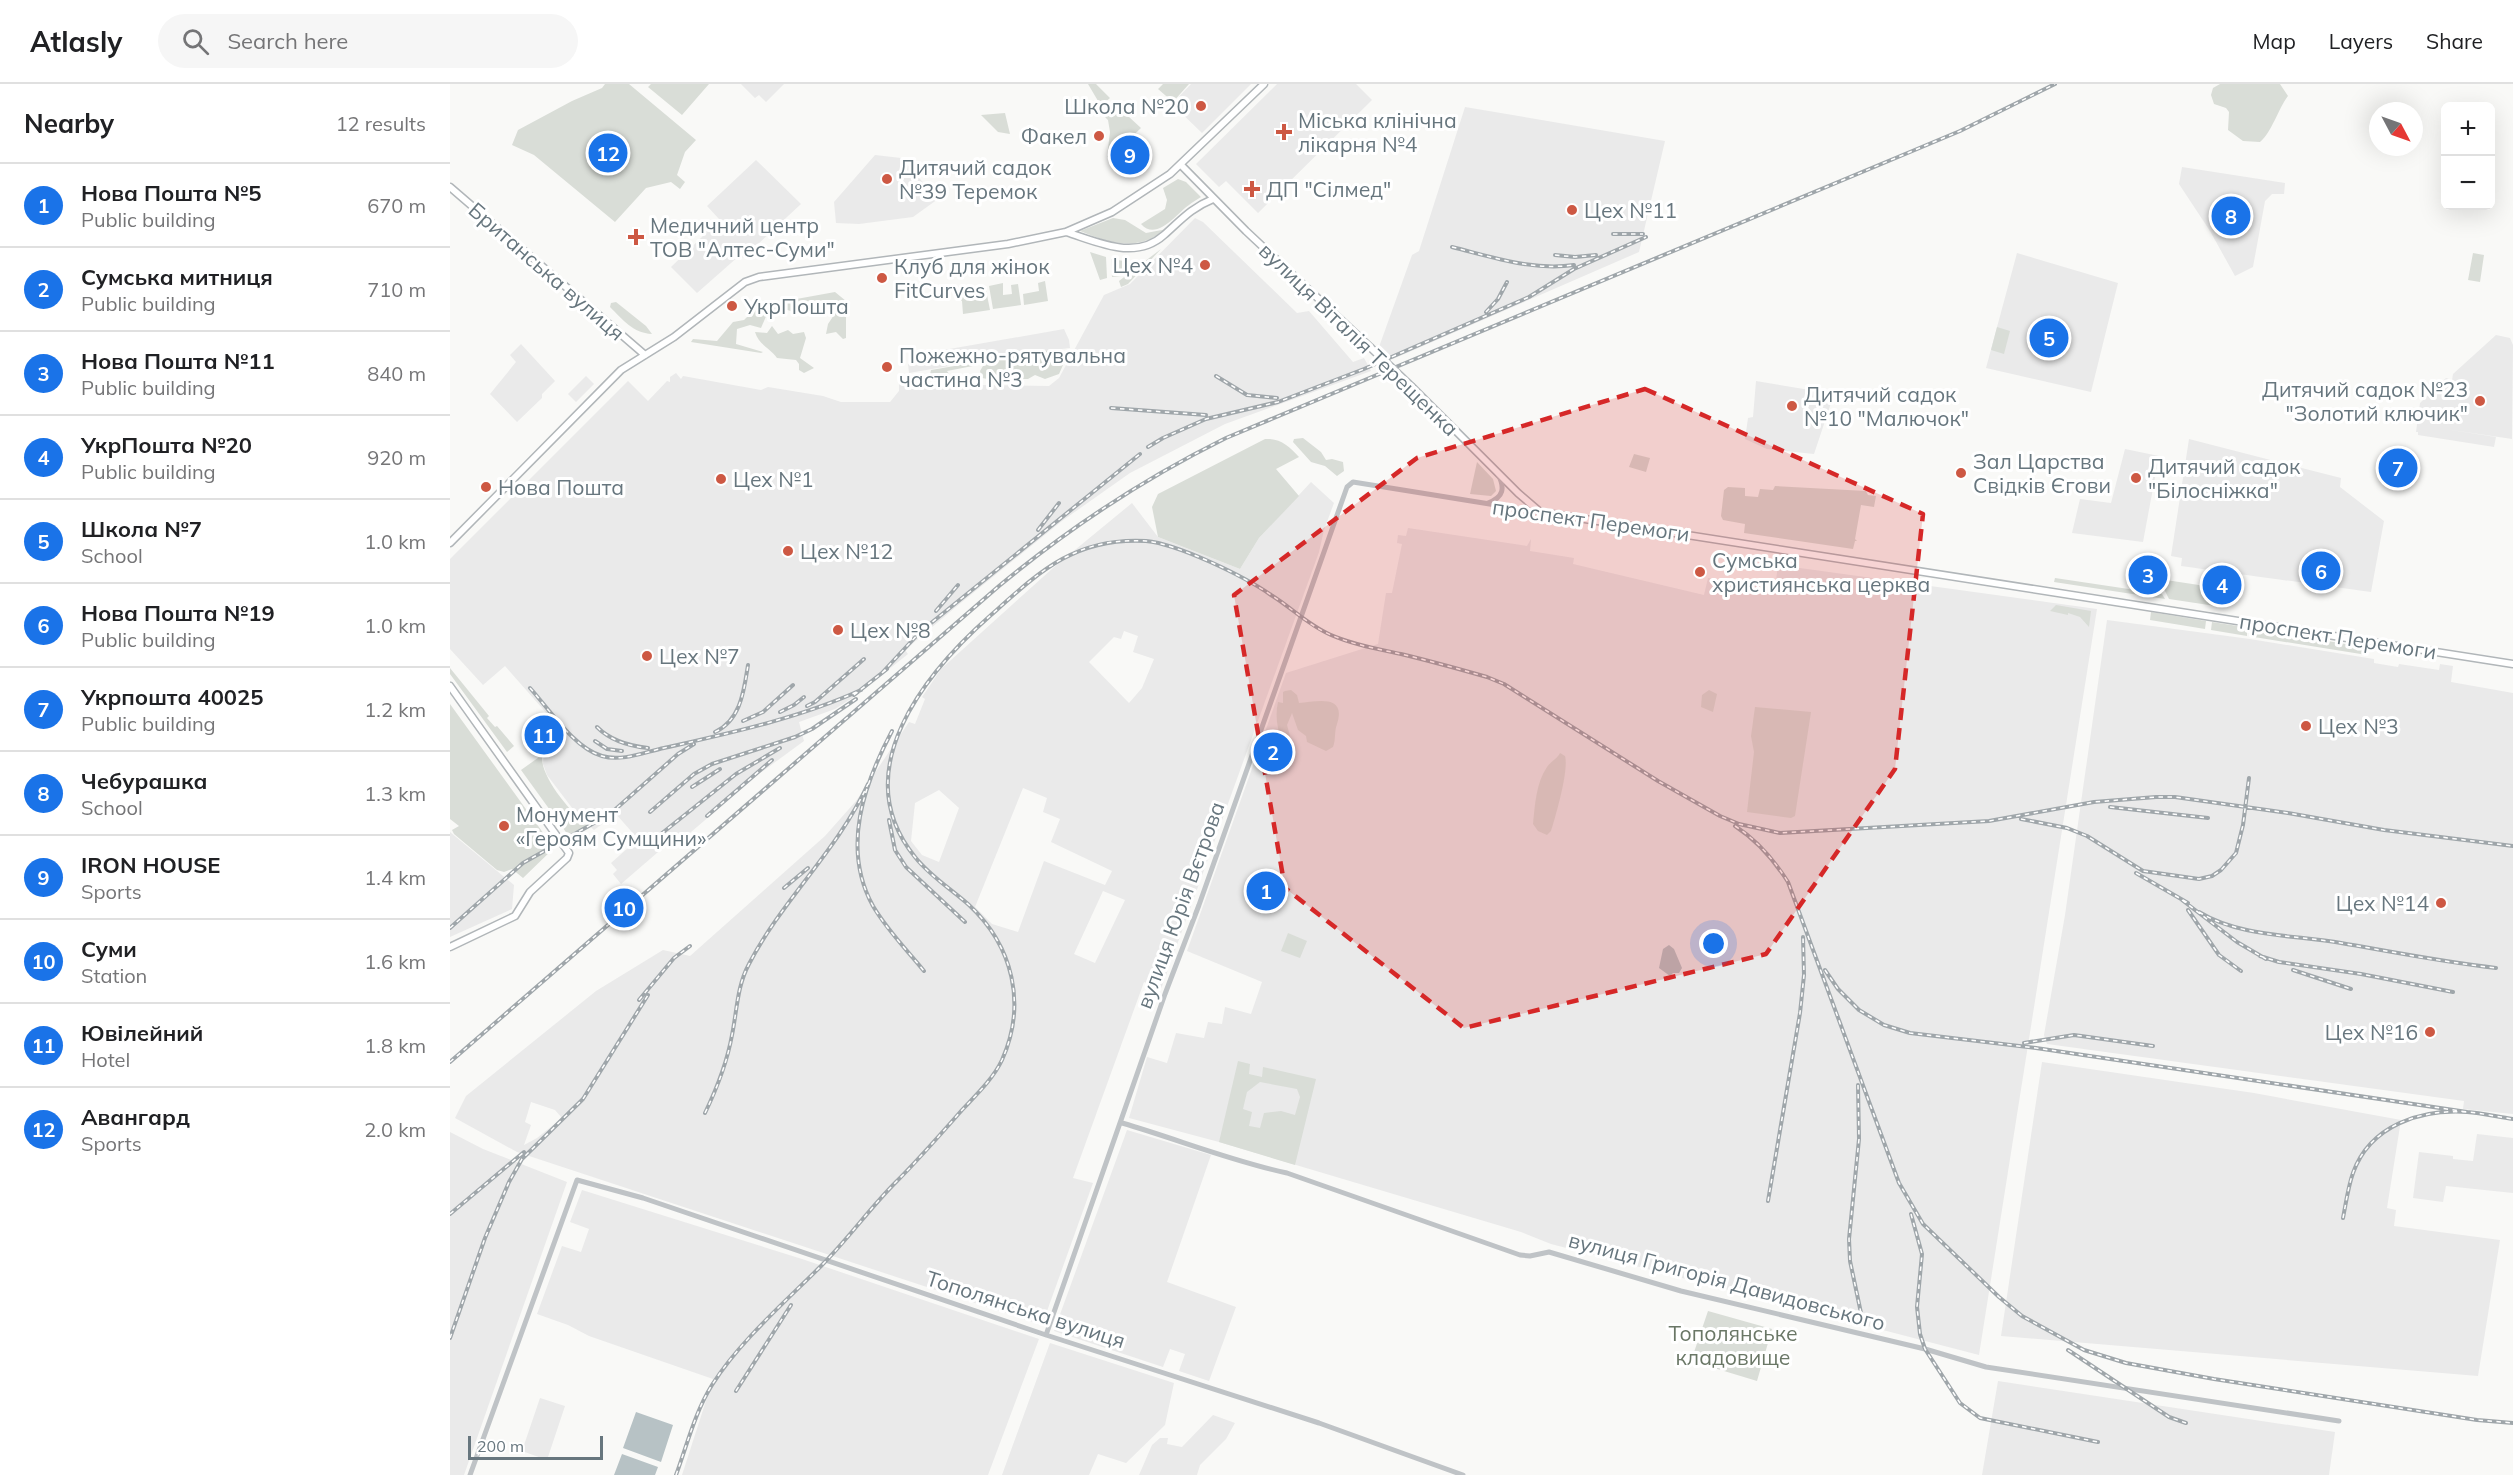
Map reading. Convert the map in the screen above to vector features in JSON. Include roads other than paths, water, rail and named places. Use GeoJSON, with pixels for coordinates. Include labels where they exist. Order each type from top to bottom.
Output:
{"type":"FeatureCollection","features":[{"type":"Feature","properties":{"kind":"main road"},"geometry":{"type":"LineString","coordinates":[[450,543],[610,379],[674,337],[731,290],[753,278],[1018,242],[1066,232],[1112,212],[1181,165],[1264,84]]}},
{"type":"Feature","properties":{"kind":"main road","name":"вулиця Віталія Терещенка"},"geometry":{"type":"LineString","coordinates":[[1181,165],[1213,199],[1540,512]]}},
{"type":"Feature","properties":{"kind":"main road","name":"Британська вулиця"},"geometry":{"type":"LineString","coordinates":[[450,187],[645,355]]}},
{"type":"Feature","properties":{"kind":"main road"},"geometry":{"type":"LineString","coordinates":[[1066,232],[1129,249],[1146,246],[1161,237],[1194,207],[1213,199]]}},
{"type":"Feature","properties":{"kind":"main road","name":"проспект Перемоги"},"geometry":{"type":"LineString","coordinates":[[1540,512],[2099,597],[2513,664]]}},
{"type":"Feature","properties":{"kind":"main road"},"geometry":{"type":"LineString","coordinates":[[450,686],[568,850],[567,858],[530,892],[515,916],[450,947]]}},
{"type":"Feature","properties":{"kind":"street"},"geometry":{"type":"LineString","coordinates":[[1484,504],[1496,500],[1501,495],[1503,489],[1497,472]]}},
{"type":"Feature","properties":{"kind":"street","name":"проспект Перемоги"},"geometry":{"type":"LineString","coordinates":[[1347,487],[1353,482],[1540,512]]}},
{"type":"Feature","properties":{"kind":"street","name":"вулиця Юрія Вєтрова"},"geometry":{"type":"LineString","coordinates":[[1046,1335],[1122,1123],[1165,994],[1199,905],[1347,487]]}},
{"type":"Feature","properties":{"kind":"street","name":"вулиця Григорія Давидовського"},"geometry":{"type":"LineString","coordinates":[[1122,1123],[1279,1171],[1520,1255],[1540,1256],[1550,1252],[1681,1291],[1925,1349],[1986,1367],[2339,1421]]}},
{"type":"Feature","properties":{"kind":"street","name":"Тополянська вулиця"},"geometry":{"type":"LineString","coordinates":[[470,1475],[577,1180],[643,1198],[1046,1335],[1308,1419],[1463,1475]]}},
{"type":"Feature","properties":{"kind":"railway"},"geometry":{"type":"LineString","coordinates":[[450,1062],[999,586],[1080,524],[1137,487],[1226,438],[1960,131],[2055,84]]}},
{"type":"Feature","properties":{"kind":"railway"},"geometry":{"type":"LineString","coordinates":[[1613,234],[1643,234]]}},
{"type":"Feature","properties":{"kind":"railway"},"geometry":{"type":"LineString","coordinates":[[1148,447],[1206,419],[1278,402],[1364,369],[1529,297],[1574,269],[1646,237]]}},
{"type":"Feature","properties":{"kind":"railway"},"geometry":{"type":"LineString","coordinates":[[1452,247],[1527,265],[1574,265]]}},
{"type":"Feature","properties":{"kind":"railway"},"geometry":{"type":"LineString","coordinates":[[1555,255],[1575,257],[1596,255]]}},
{"type":"Feature","properties":{"kind":"railway"},"geometry":{"type":"LineString","coordinates":[[1486,312],[1498,299],[1507,282]]}},
{"type":"Feature","properties":{"kind":"railway"},"geometry":{"type":"LineString","coordinates":[[1216,376],[1247,395],[1277,398]]}},
{"type":"Feature","properties":{"kind":"railway"},"geometry":{"type":"LineString","coordinates":[[1111,408],[1206,415]]}},
{"type":"Feature","properties":{"kind":"railway"},"geometry":{"type":"LineString","coordinates":[[882,673],[920,632],[1140,454]]}},
{"type":"Feature","properties":{"kind":"railway"},"geometry":{"type":"LineString","coordinates":[[1038,530],[1059,503]]}},
{"type":"Feature","properties":{"kind":"railway"},"geometry":{"type":"LineString","coordinates":[[676,1475],[701,1406],[712,1385],[735,1353],[831,1256],[886,1192],[978,1093],[1002,1060],[1010,1039],[1014,1018],[1014,997],[1005,957],[984,921],[969,905],[921,864],[895,824],[888,791],[891,758],[902,726],[919,694],[941,665],[1025,585],[1060,560],[1078,551],[1121,541],[1146,541],[1192,554],[1259,587],[1331,635],[1357,644],[1487,677],[1504,684],[1658,781],[1720,816],[1739,824],[1780,833],[1989,821],[2094,802],[2175,797],[2288,813],[2384,830],[2513,846]]}},
{"type":"Feature","properties":{"kind":"railway"},"geometry":{"type":"LineString","coordinates":[[936,611],[958,585]]}},
{"type":"Feature","properties":{"kind":"railway"},"geometry":{"type":"LineString","coordinates":[[807,706],[815,702],[864,659]]}},
{"type":"Feature","properties":{"kind":"railway"},"geometry":{"type":"LineString","coordinates":[[715,732],[724,727],[736,712],[743,694],[748,665]]}},
{"type":"Feature","properties":{"kind":"railway"},"geometry":{"type":"LineString","coordinates":[[854,695],[887,669]]}},
{"type":"Feature","properties":{"kind":"railway"},"geometry":{"type":"LineString","coordinates":[[743,721],[763,712],[793,685]]}},
{"type":"Feature","properties":{"kind":"railway"},"geometry":{"type":"LineString","coordinates":[[530,688],[572,737],[592,752],[610,758],[633,756],[764,724],[814,709],[861,690]]}},
{"type":"Feature","properties":{"kind":"railway"},"geometry":{"type":"LineString","coordinates":[[780,712],[804,697]]}},
{"type":"Feature","properties":{"kind":"railway"},"geometry":{"type":"LineString","coordinates":[[650,812],[694,774],[712,764],[795,737],[812,729],[856,699]]}},
{"type":"Feature","properties":{"kind":"railway"},"geometry":{"type":"LineString","coordinates":[[597,727],[608,736],[621,742],[648,748]]}},
{"type":"Feature","properties":{"kind":"railway"},"geometry":{"type":"LineString","coordinates":[[892,731],[865,794],[858,839],[859,862],[863,884],[873,906],[891,932],[924,971]]}},
{"type":"Feature","properties":{"kind":"railway"},"geometry":{"type":"LineString","coordinates":[[595,741],[607,749],[622,751]]}},
{"type":"Feature","properties":{"kind":"railway"},"geometry":{"type":"LineString","coordinates":[[450,928],[523,863],[610,814],[678,754],[694,744]]}},
{"type":"Feature","properties":{"kind":"railway"},"geometry":{"type":"LineString","coordinates":[[661,834],[736,774],[780,748]]}},
{"type":"Feature","properties":{"kind":"railway"},"geometry":{"type":"LineString","coordinates":[[707,816],[772,760]]}},
{"type":"Feature","properties":{"kind":"railway"},"geometry":{"type":"LineString","coordinates":[[692,787],[720,769]]}},
{"type":"Feature","properties":{"kind":"railway"},"geometry":{"type":"LineString","coordinates":[[2021,819],[2067,828],[2087,836],[2143,871],[2199,879],[2212,876],[2221,870],[2236,853],[2243,825],[2249,778]]}},
{"type":"Feature","properties":{"kind":"railway"},"geometry":{"type":"LineString","coordinates":[[705,1113],[727,1055],[745,972],[777,918],[841,831],[868,784]]}},
{"type":"Feature","properties":{"kind":"railway"},"geometry":{"type":"LineString","coordinates":[[2110,807],[2208,818]]}},
{"type":"Feature","properties":{"kind":"railway"},"geometry":{"type":"LineString","coordinates":[[889,820],[895,850],[906,867],[965,922]]}},
{"type":"Feature","properties":{"kind":"railway"},"geometry":{"type":"LineString","coordinates":[[1735,826],[1765,851],[1788,882],[1899,1183],[1923,1224],[2022,1316],[2084,1350],[2126,1363],[2477,1420],[2513,1423]]}},
{"type":"Feature","properties":{"kind":"railway"},"geometry":{"type":"LineString","coordinates":[[784,888],[808,868]]}},
{"type":"Feature","properties":{"kind":"railway"},"geometry":{"type":"LineString","coordinates":[[2136,873],[2188,903]]}},
{"type":"Feature","properties":{"kind":"railway"},"geometry":{"type":"LineString","coordinates":[[2182,900],[2237,942],[2266,959]]}},
{"type":"Feature","properties":{"kind":"railway"},"geometry":{"type":"LineString","coordinates":[[2188,910],[2219,955],[2241,971]]}},
{"type":"Feature","properties":{"kind":"railway"},"geometry":{"type":"LineString","coordinates":[[2199,912],[2215,920],[2250,931],[2496,968]]}},
{"type":"Feature","properties":{"kind":"railway"},"geometry":{"type":"LineString","coordinates":[[1768,1201],[1800,1013],[1804,975],[1803,937]]}},
{"type":"Feature","properties":{"kind":"railway"},"geometry":{"type":"LineString","coordinates":[[639,1000],[674,958],[690,946]]}},
{"type":"Feature","properties":{"kind":"railway"},"geometry":{"type":"LineString","coordinates":[[2260,956],[2279,962],[2361,974],[2453,992]]}},
{"type":"Feature","properties":{"kind":"railway"},"geometry":{"type":"LineString","coordinates":[[1825,970],[1838,989],[1859,1010],[1884,1025],[1910,1033],[2036,1048],[2467,1112]]}},
{"type":"Feature","properties":{"kind":"railway"},"geometry":{"type":"LineString","coordinates":[[2293,970],[2351,989]]}},
{"type":"Feature","properties":{"kind":"railway"},"geometry":{"type":"LineString","coordinates":[[450,1338],[485,1238],[509,1182],[522,1159],[583,1099],[648,995]]}},
{"type":"Feature","properties":{"kind":"railway"},"geometry":{"type":"LineString","coordinates":[[2024,1043],[2074,1035],[2153,1046]]}},
{"type":"Feature","properties":{"kind":"railway"},"geometry":{"type":"LineString","coordinates":[[1858,1085],[1859,1139],[1849,1239],[1850,1261],[1861,1313]]}},
{"type":"Feature","properties":{"kind":"railway"},"geometry":{"type":"LineString","coordinates":[[2343,1218],[2351,1178],[2361,1156],[2384,1132],[2399,1123],[2415,1117],[2450,1112],[2478,1113],[2513,1119]]}},
{"type":"Feature","properties":{"kind":"railway"},"geometry":{"type":"LineString","coordinates":[[450,1214],[524,1152]]}},
{"type":"Feature","properties":{"kind":"railway"},"geometry":{"type":"LineString","coordinates":[[1911,1214],[1922,1254],[1917,1307],[1920,1334],[1925,1349],[1960,1403],[1980,1418],[2098,1442]]}},
{"type":"Feature","properties":{"kind":"railway"},"geometry":{"type":"LineString","coordinates":[[736,1391],[791,1305]]}},
{"type":"Feature","properties":{"kind":"railway"},"geometry":{"type":"LineString","coordinates":[[2068,1350],[2169,1417],[2186,1423]]}},
{"type":"Feature","properties":{"kind":"place","name":"Школа №20"},"geometry":{"type":"Point","coordinates":[1201,106]}},
{"type":"Feature","properties":{"kind":"place","name":"Міська клінічна лікарня №4"},"geometry":{"type":"Point","coordinates":[1284,132]}},
{"type":"Feature","properties":{"kind":"place","name":"Факел"},"geometry":{"type":"Point","coordinates":[1099,136]}},
{"type":"Feature","properties":{"kind":"place","name":"Авангард"},"geometry":{"type":"Point","coordinates":[608,153]}},
{"type":"Feature","properties":{"kind":"place","name":"IRON HOUSE"},"geometry":{"type":"Point","coordinates":[1130,155]}},
{"type":"Feature","properties":{"kind":"place","name":"Дитячий садок №39 Теремок"},"geometry":{"type":"Point","coordinates":[887,179]}},
{"type":"Feature","properties":{"kind":"place","name":"ДП \"Сілмед\""},"geometry":{"type":"Point","coordinates":[1252,189]}},
{"type":"Feature","properties":{"kind":"place","name":"Цех №11"},"geometry":{"type":"Point","coordinates":[1572,210]}},
{"type":"Feature","properties":{"kind":"place","name":"Чебурашка"},"geometry":{"type":"Point","coordinates":[2231,216]}},
{"type":"Feature","properties":{"kind":"place","name":"Медичний центр ТОВ \"Алтес-Суми\""},"geometry":{"type":"Point","coordinates":[636,237]}},
{"type":"Feature","properties":{"kind":"place","name":"Цех №4"},"geometry":{"type":"Point","coordinates":[1205,265]}},
{"type":"Feature","properties":{"kind":"place","name":"Клуб для жінок FitCurves"},"geometry":{"type":"Point","coordinates":[882,278]}},
{"type":"Feature","properties":{"kind":"place","name":"УкрПошта"},"geometry":{"type":"Point","coordinates":[732,306]}},
{"type":"Feature","properties":{"kind":"place","name":"Школа №7"},"geometry":{"type":"Point","coordinates":[2049,338]}},
{"type":"Feature","properties":{"kind":"place","name":"Пожежно-рятувальна частина №3"},"geometry":{"type":"Point","coordinates":[887,367]}},
{"type":"Feature","properties":{"kind":"place","name":"Дитячий садок №23 \"Золотий ключик\""},"geometry":{"type":"Point","coordinates":[2480,401]}},
{"type":"Feature","properties":{"kind":"place","name":"Дитячий садок №10 \"Малючок\""},"geometry":{"type":"Point","coordinates":[1792,406]}},
{"type":"Feature","properties":{"kind":"place","name":"Укрпошта 40025"},"geometry":{"type":"Point","coordinates":[2398,468]}},
{"type":"Feature","properties":{"kind":"place","name":"Зал Царства Свідків Єгови"},"geometry":{"type":"Point","coordinates":[1961,473]}},
{"type":"Feature","properties":{"kind":"place","name":"Дитячий садок \"Білосніжка\""},"geometry":{"type":"Point","coordinates":[2136,478]}},
{"type":"Feature","properties":{"kind":"place","name":"Цех №1"},"geometry":{"type":"Point","coordinates":[721,479]}},
{"type":"Feature","properties":{"kind":"place","name":"Нова Пошта"},"geometry":{"type":"Point","coordinates":[486,487]}},
{"type":"Feature","properties":{"kind":"place","name":"Цех №12"},"geometry":{"type":"Point","coordinates":[788,551]}},
{"type":"Feature","properties":{"kind":"place","name":"Нова Пошта №19"},"geometry":{"type":"Point","coordinates":[2321,571]}},
{"type":"Feature","properties":{"kind":"place","name":"Сумська християнська церква"},"geometry":{"type":"Point","coordinates":[1700,572]}},
{"type":"Feature","properties":{"kind":"place","name":"Нова Пошта №11"},"geometry":{"type":"Point","coordinates":[2148,575]}},
{"type":"Feature","properties":{"kind":"place","name":"УкрПошта №20"},"geometry":{"type":"Point","coordinates":[2222,585]}},
{"type":"Feature","properties":{"kind":"place","name":"Цех №8"},"geometry":{"type":"Point","coordinates":[838,630]}},
{"type":"Feature","properties":{"kind":"place","name":"Цех №7"},"geometry":{"type":"Point","coordinates":[647,656]}},
{"type":"Feature","properties":{"kind":"place","name":"Цех №3"},"geometry":{"type":"Point","coordinates":[2306,726]}},
{"type":"Feature","properties":{"kind":"place","name":"Ювілейний"},"geometry":{"type":"Point","coordinates":[544,735]}},
{"type":"Feature","properties":{"kind":"place","name":"Сумська митниця"},"geometry":{"type":"Point","coordinates":[1273,752]}},
{"type":"Feature","properties":{"kind":"place","name":"Монумент «Героям Сумщини»"},"geometry":{"type":"Point","coordinates":[504,826]}},
{"type":"Feature","properties":{"kind":"place","name":"Нова Пошта №5"},"geometry":{"type":"Point","coordinates":[1266,891]}},
{"type":"Feature","properties":{"kind":"place","name":"Цех №14"},"geometry":{"type":"Point","coordinates":[2441,903]}},
{"type":"Feature","properties":{"kind":"place","name":"Суми"},"geometry":{"type":"Point","coordinates":[624,908]}},
{"type":"Feature","properties":{"kind":"place","name":"Цех №16"},"geometry":{"type":"Point","coordinates":[2430,1032]}},
{"type":"Feature","properties":{"kind":"park label","name":"Тополянське кладовище"},"geometry":{"type":"Point","coordinates":[1733,1345]}}]}
